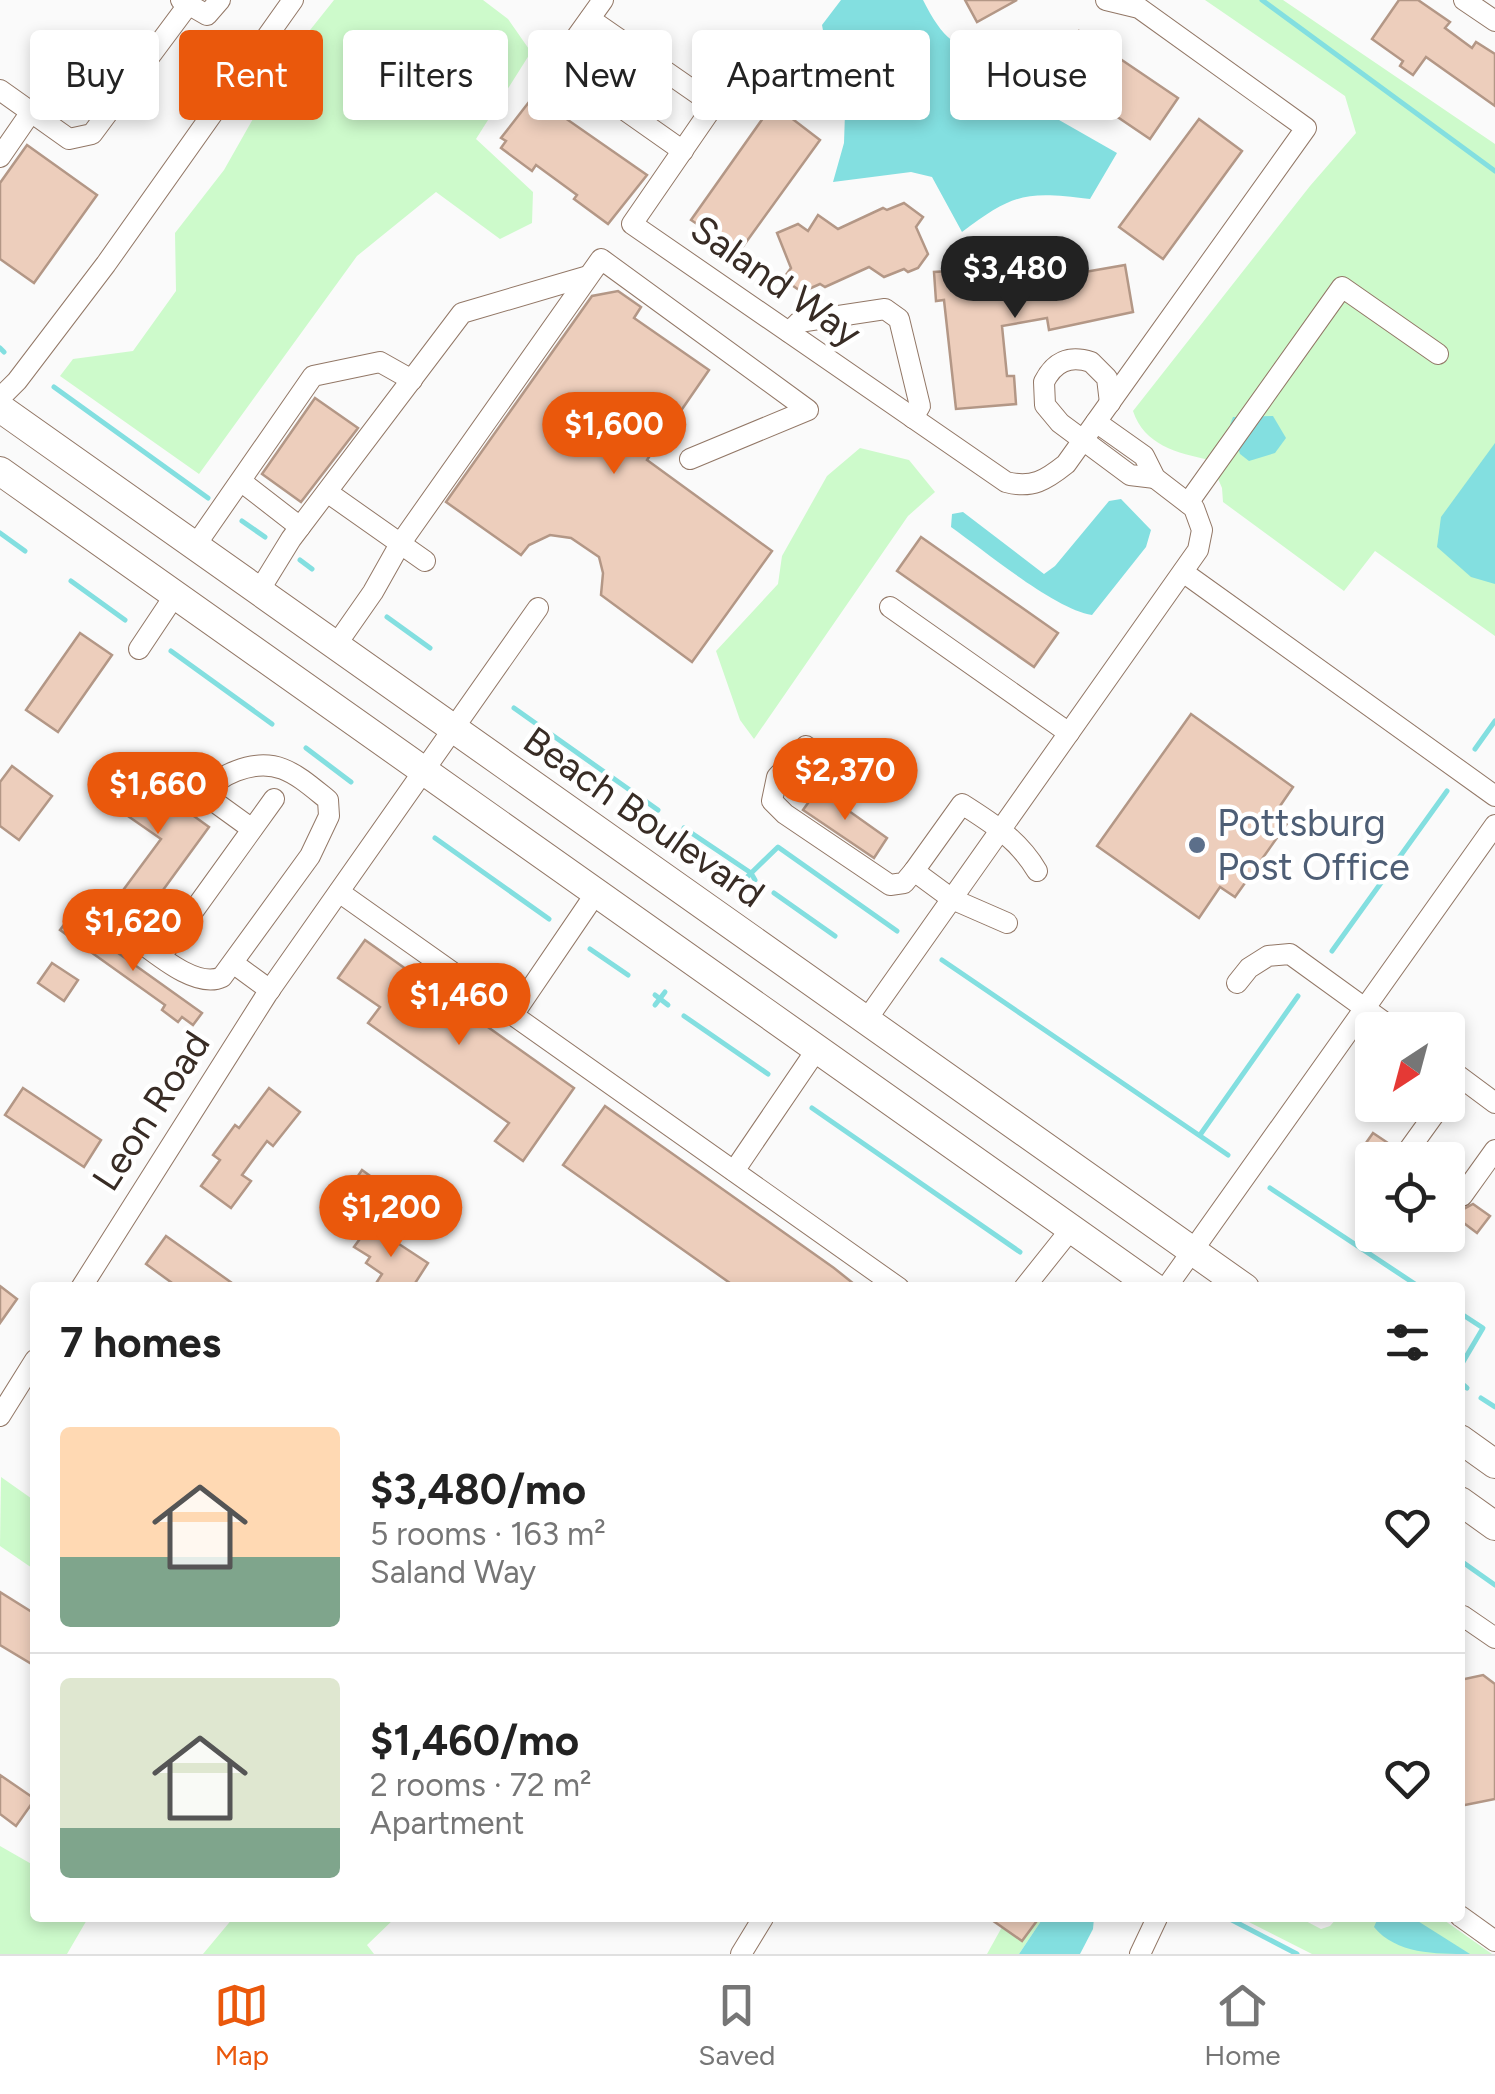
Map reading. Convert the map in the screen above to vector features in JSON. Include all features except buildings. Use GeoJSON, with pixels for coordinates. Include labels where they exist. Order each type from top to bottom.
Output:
{"type":"FeatureCollection","features":[{"type":"Feature","properties":{"kind":"highway","name":"Beach Boulevard"},"geometry":{"type":"LineString","coordinates":[[0,408],[1237,1282]]}},
{"type":"Feature","properties":{"kind":"highway"},"geometry":{"type":"LineString","coordinates":[[0,471],[1147,1282]]}},
{"type":"Feature","properties":{"kind":"highway"},"geometry":{"type":"LineString","coordinates":[[1465,1443],[1495,1464]]}},
{"type":"Feature","properties":{"kind":"highway"},"geometry":{"type":"LineString","coordinates":[[1465,1505],[1495,1526]]}},
{"type":"Feature","properties":{"kind":"street"},"geometry":{"type":"LineString","coordinates":[[159,39],[185,2],[207,15],[220,0]]}},
{"type":"Feature","properties":{"kind":"street"},"geometry":{"type":"LineString","coordinates":[[0,398],[106,264],[293,0]]}},
{"type":"Feature","properties":{"kind":"street"},"geometry":{"type":"LineString","coordinates":[[603,0],[558,63],[683,151]]}},
{"type":"Feature","properties":{"kind":"street","name":"Saland Way"},"geometry":{"type":"LineString","coordinates":[[590,18],[714,106],[632,224],[1006,482],[1021,486],[1049,477],[1066,464],[1306,128],[1138,8],[1106,0]]}},
{"type":"Feature","properties":{"kind":"street"},"geometry":{"type":"LineString","coordinates":[[1464,0],[1495,21]]}},
{"type":"Feature","properties":{"kind":"street"},"geometry":{"type":"LineString","coordinates":[[0,90],[30,111]]}},
{"type":"Feature","properties":{"kind":"street"},"geometry":{"type":"LineString","coordinates":[[0,157],[30,113]]}},
{"type":"Feature","properties":{"kind":"street"},"geometry":{"type":"LineString","coordinates":[[42,120],[69,139],[92,134],[102,120]]}},
{"type":"Feature","properties":{"kind":"street"},"geometry":{"type":"LineString","coordinates":[[336,645],[400,544],[601,260],[808,410],[690,459]]}},
{"type":"Feature","properties":{"kind":"street"},"geometry":{"type":"LineString","coordinates":[[259,591],[300,527],[462,313],[588,276]]}},
{"type":"Feature","properties":{"kind":"street"},"geometry":{"type":"LineString","coordinates":[[1188,503],[1342,286],[1438,354]]}},
{"type":"Feature","properties":{"kind":"street"},"geometry":{"type":"LineString","coordinates":[[789,332],[799,322],[885,309],[899,319],[920,406],[913,418]]}},
{"type":"Feature","properties":{"kind":"street"},"geometry":{"type":"LineString","coordinates":[[1110,403],[1107,378],[1091,362],[1068,359],[1049,372],[1044,382],[1045,405],[1060,423],[1130,474],[1155,478]]}},
{"type":"Feature","properties":{"kind":"street"},"geometry":{"type":"LineString","coordinates":[[195,546],[313,376],[380,362],[412,380]]}},
{"type":"Feature","properties":{"kind":"street"},"geometry":{"type":"LineString","coordinates":[[867,1019],[1198,550],[1200,518],[1188,503],[1155,478],[1144,456],[1096,422]]}},
{"type":"Feature","properties":{"kind":"street"},"geometry":{"type":"LineString","coordinates":[[242,482],[300,527]]}},
{"type":"Feature","properties":{"kind":"street"},"geometry":{"type":"LineString","coordinates":[[326,492],[425,561]]}},
{"type":"Feature","properties":{"kind":"street"},"geometry":{"type":"LineString","coordinates":[[1182,572],[1495,796]]}},
{"type":"Feature","properties":{"kind":"street"},"geometry":{"type":"LineString","coordinates":[[138,649],[175,595]]}},
{"type":"Feature","properties":{"kind":"street","name":"Leon Road"},"geometry":{"type":"LineString","coordinates":[[85,1282],[270,990],[538,608]]}},
{"type":"Feature","properties":{"kind":"street"},"geometry":{"type":"LineString","coordinates":[[890,608],[1069,733]]}},
{"type":"Feature","properties":{"kind":"street"},"geometry":{"type":"LineString","coordinates":[[806,746],[777,778],[772,800],[785,814],[890,886],[904,882],[914,871],[962,804],[1001,829],[1038,871]]}},
{"type":"Feature","properties":{"kind":"street"},"geometry":{"type":"LineString","coordinates":[[125,910],[122,923],[128,934],[196,980],[211,982],[222,977],[310,856],[329,816],[328,800],[277,765],[256,764],[211,786],[205,794],[252,829]]}},
{"type":"Feature","properties":{"kind":"street"},"geometry":{"type":"LineString","coordinates":[[162,956],[274,799]]}},
{"type":"Feature","properties":{"kind":"street"},"geometry":{"type":"LineString","coordinates":[[1170,1282],[1495,826]]}},
{"type":"Feature","properties":{"kind":"street"},"geometry":{"type":"LineString","coordinates":[[914,871],[952,899],[1007,924]]}},
{"type":"Feature","properties":{"kind":"street"},"geometry":{"type":"LineString","coordinates":[[339,892],[891,1282]]}},
{"type":"Feature","properties":{"kind":"street"},"geometry":{"type":"LineString","coordinates":[[513,1014],[596,893]]}},
{"type":"Feature","properties":{"kind":"street"},"geometry":{"type":"LineString","coordinates":[[1238,983],[1250,968],[1268,956],[1290,954],[1370,1012]]}},
{"type":"Feature","properties":{"kind":"street"},"geometry":{"type":"LineString","coordinates":[[233,963],[270,990]]}},
{"type":"Feature","properties":{"kind":"street"},"geometry":{"type":"LineString","coordinates":[[734,1170],[817,1049]]}},
{"type":"Feature","properties":{"kind":"street"},"geometry":{"type":"LineString","coordinates":[[1465,1081],[1495,1103]]}},
{"type":"Feature","properties":{"kind":"street"},"geometry":{"type":"LineString","coordinates":[[1465,1192],[1495,1150]]}},
{"type":"Feature","properties":{"kind":"street"},"geometry":{"type":"LineString","coordinates":[[1029,1282],[1072,1228]]}},
{"type":"Feature","properties":{"kind":"street"},"geometry":{"type":"LineString","coordinates":[[0,1416],[30,1368]]}},
{"type":"Feature","properties":{"kind":"street"},"geometry":{"type":"LineString","coordinates":[[1465,1617],[1495,1638]]}},
{"type":"Feature","properties":{"kind":"street"},"geometry":{"type":"LineString","coordinates":[[1465,1920],[1495,1941]]}},
{"type":"Feature","properties":{"kind":"street"},"geometry":{"type":"LineString","coordinates":[[741,1954],[761,1922]]}},
{"type":"Feature","properties":{"kind":"street"},"geometry":{"type":"LineString","coordinates":[[1140,1954],[1155,1922]]}},
{"type":"Feature","properties":{"kind":"green space"},"geometry":{"type":"Polygon","coordinates":[[[334,0],[483,0],[508,19],[528,48],[528,57],[508,88],[508,30],[343,30],[343,120],[488,120],[476,139],[533,192],[532,223],[500,239],[436,192],[357,256],[199,474],[60,376],[73,359],[133,351],[176,291],[175,233],[224,170],[252,120],[323,120],[323,30],[310,30],[334,0]]]}},
{"type":"Feature","properties":{"kind":"green space"},"geometry":{"type":"Polygon","coordinates":[[[1205,0],[1283,0],[1495,144],[1495,636],[1375,551],[1344,591],[1223,502],[1222,488],[1210,460],[1163,446],[1138,423],[1133,411],[1356,133],[1345,96],[1205,0]]]}},
{"type":"Feature","properties":{"kind":"green space"},"geometry":{"type":"Polygon","coordinates":[[[860,448],[909,460],[935,492],[908,516],[754,739],[740,720],[716,651],[778,584],[782,556],[827,476],[860,448]]]}},
{"type":"Feature","properties":{"kind":"green space"},"geometry":{"type":"Polygon","coordinates":[[[1,1477],[30,1497],[30,1567],[0,1546],[1,1477]]]}},
{"type":"Feature","properties":{"kind":"green space"},"geometry":{"type":"Polygon","coordinates":[[[0,1846],[30,1863],[30,1922],[86,1922],[67,1954],[0,1954],[0,1846]]]}},
{"type":"Feature","properties":{"kind":"green space"},"geometry":{"type":"Polygon","coordinates":[[[230,1922],[391,1922],[367,1945],[374,1954],[203,1954],[230,1922]]]}},
{"type":"Feature","properties":{"kind":"green space"},"geometry":{"type":"Polygon","coordinates":[[[1005,1922],[1040,1922],[1019,1954],[987,1954],[1005,1922]]]}},
{"type":"Feature","properties":{"kind":"green space"},"geometry":{"type":"Polygon","coordinates":[[[1249,1922],[1308,1922],[1321,1929],[1334,1922],[1447,1922],[1492,1954],[1312,1954],[1249,1922]]]}},
{"type":"Feature","properties":{"kind":"water"},"geometry":{"type":"Polygon","coordinates":[[[841,0],[923,0],[950,39],[950,120],[1059,120],[1117,153],[1090,199],[1050,195],[1022,198],[995,209],[962,232],[932,177],[911,172],[833,182],[844,143],[845,120],[930,120],[930,30],[823,30],[822,25],[841,0]]]}},
{"type":"Feature","properties":{"kind":"water"},"geometry":{"type":"Polygon","coordinates":[[[1273,416],[1286,438],[1275,453],[1249,461],[1240,454],[1230,425],[1233,417],[1273,416]]]}},
{"type":"Feature","properties":{"kind":"water"},"geometry":{"type":"Polygon","coordinates":[[[1495,443],[1495,584],[1471,577],[1437,547],[1441,517],[1495,443]]]}},
{"type":"Feature","properties":{"kind":"water"},"geometry":{"type":"Polygon","coordinates":[[[1121,499],[1151,530],[1146,547],[1092,615],[1040,591],[951,527],[952,514],[963,512],[1044,574],[1109,501],[1121,499]]]}},
{"type":"Feature","properties":{"kind":"water"},"geometry":{"type":"Polygon","coordinates":[[[1040,1922],[1094,1922],[1080,1954],[1019,1954],[1040,1922]]]}},
{"type":"Feature","properties":{"kind":"water"},"geometry":{"type":"Polygon","coordinates":[[[1376,1922],[1419,1922],[1470,1954],[1430,1953],[1405,1947],[1393,1943],[1374,1927],[1376,1922]]]}},
{"type":"Feature","properties":{"kind":"waterway"},"geometry":{"type":"LineString","coordinates":[[1262,0],[1495,171]]}},
{"type":"Feature","properties":{"kind":"waterway"},"geometry":{"type":"LineString","coordinates":[[0,348],[4,352]]}},
{"type":"Feature","properties":{"kind":"waterway"},"geometry":{"type":"LineString","coordinates":[[54,387],[208,498]]}},
{"type":"Feature","properties":{"kind":"waterway"},"geometry":{"type":"LineString","coordinates":[[242,521],[265,537]]}},
{"type":"Feature","properties":{"kind":"waterway"},"geometry":{"type":"LineString","coordinates":[[0,533],[25,551]]}},
{"type":"Feature","properties":{"kind":"waterway"},"geometry":{"type":"LineString","coordinates":[[300,560],[312,569]]}},
{"type":"Feature","properties":{"kind":"waterway"},"geometry":{"type":"LineString","coordinates":[[71,581],[125,620]]}},
{"type":"Feature","properties":{"kind":"waterway"},"geometry":{"type":"LineString","coordinates":[[387,617],[430,648]]}},
{"type":"Feature","properties":{"kind":"waterway"},"geometry":{"type":"LineString","coordinates":[[171,651],[272,724]]}},
{"type":"Feature","properties":{"kind":"waterway"},"geometry":{"type":"LineString","coordinates":[[514,708],[658,810]]}},
{"type":"Feature","properties":{"kind":"waterway"},"geometry":{"type":"LineString","coordinates":[[1475,749],[1495,721]]}},
{"type":"Feature","properties":{"kind":"waterway"},"geometry":{"type":"LineString","coordinates":[[306,748],[351,782]]}},
{"type":"Feature","properties":{"kind":"waterway"},"geometry":{"type":"LineString","coordinates":[[1332,951],[1447,791]]}},
{"type":"Feature","properties":{"kind":"waterway"},"geometry":{"type":"LineString","coordinates":[[684,828],[751,873],[755,880]]}},
{"type":"Feature","properties":{"kind":"waterway"},"geometry":{"type":"LineString","coordinates":[[435,838],[549,919]]}},
{"type":"Feature","properties":{"kind":"waterway"},"geometry":{"type":"LineString","coordinates":[[743,881],[778,847],[897,931]]}},
{"type":"Feature","properties":{"kind":"waterway"},"geometry":{"type":"LineString","coordinates":[[774,893],[835,936]]}},
{"type":"Feature","properties":{"kind":"waterway"},"geometry":{"type":"LineString","coordinates":[[590,949],[628,975]]}},
{"type":"Feature","properties":{"kind":"waterway"},"geometry":{"type":"LineString","coordinates":[[942,960],[1228,1155]]}},
{"type":"Feature","properties":{"kind":"waterway"},"geometry":{"type":"LineString","coordinates":[[655,1005],[665,992]]}},
{"type":"Feature","properties":{"kind":"waterway"},"geometry":{"type":"LineString","coordinates":[[655,995],[668,1005]]}},
{"type":"Feature","properties":{"kind":"waterway"},"geometry":{"type":"LineString","coordinates":[[1200,1135],[1298,996]]}},
{"type":"Feature","properties":{"kind":"waterway"},"geometry":{"type":"LineString","coordinates":[[684,1016],[768,1074]]}},
{"type":"Feature","properties":{"kind":"waterway"},"geometry":{"type":"LineString","coordinates":[[812,1108],[1020,1252]]}},
{"type":"Feature","properties":{"kind":"waterway"},"geometry":{"type":"LineString","coordinates":[[1270,1188],[1412,1282]]}},
{"type":"Feature","properties":{"kind":"waterway"},"geometry":{"type":"LineString","coordinates":[[1465,1316],[1483,1328],[1465,1359]]}},
{"type":"Feature","properties":{"kind":"waterway"},"geometry":{"type":"LineString","coordinates":[[1481,1398],[1495,1407]]}},
{"type":"Feature","properties":{"kind":"waterway"},"geometry":{"type":"LineString","coordinates":[[1465,1564],[1495,1585]]}},
{"type":"Feature","properties":{"kind":"waterway"},"geometry":{"type":"LineString","coordinates":[[1236,1922],[1297,1954]]}},
{"type":"Feature","properties":{"kind":"place","name":"Pottsburg Post Office"},"geometry":{"type":"Point","coordinates":[1197,845]}}]}
